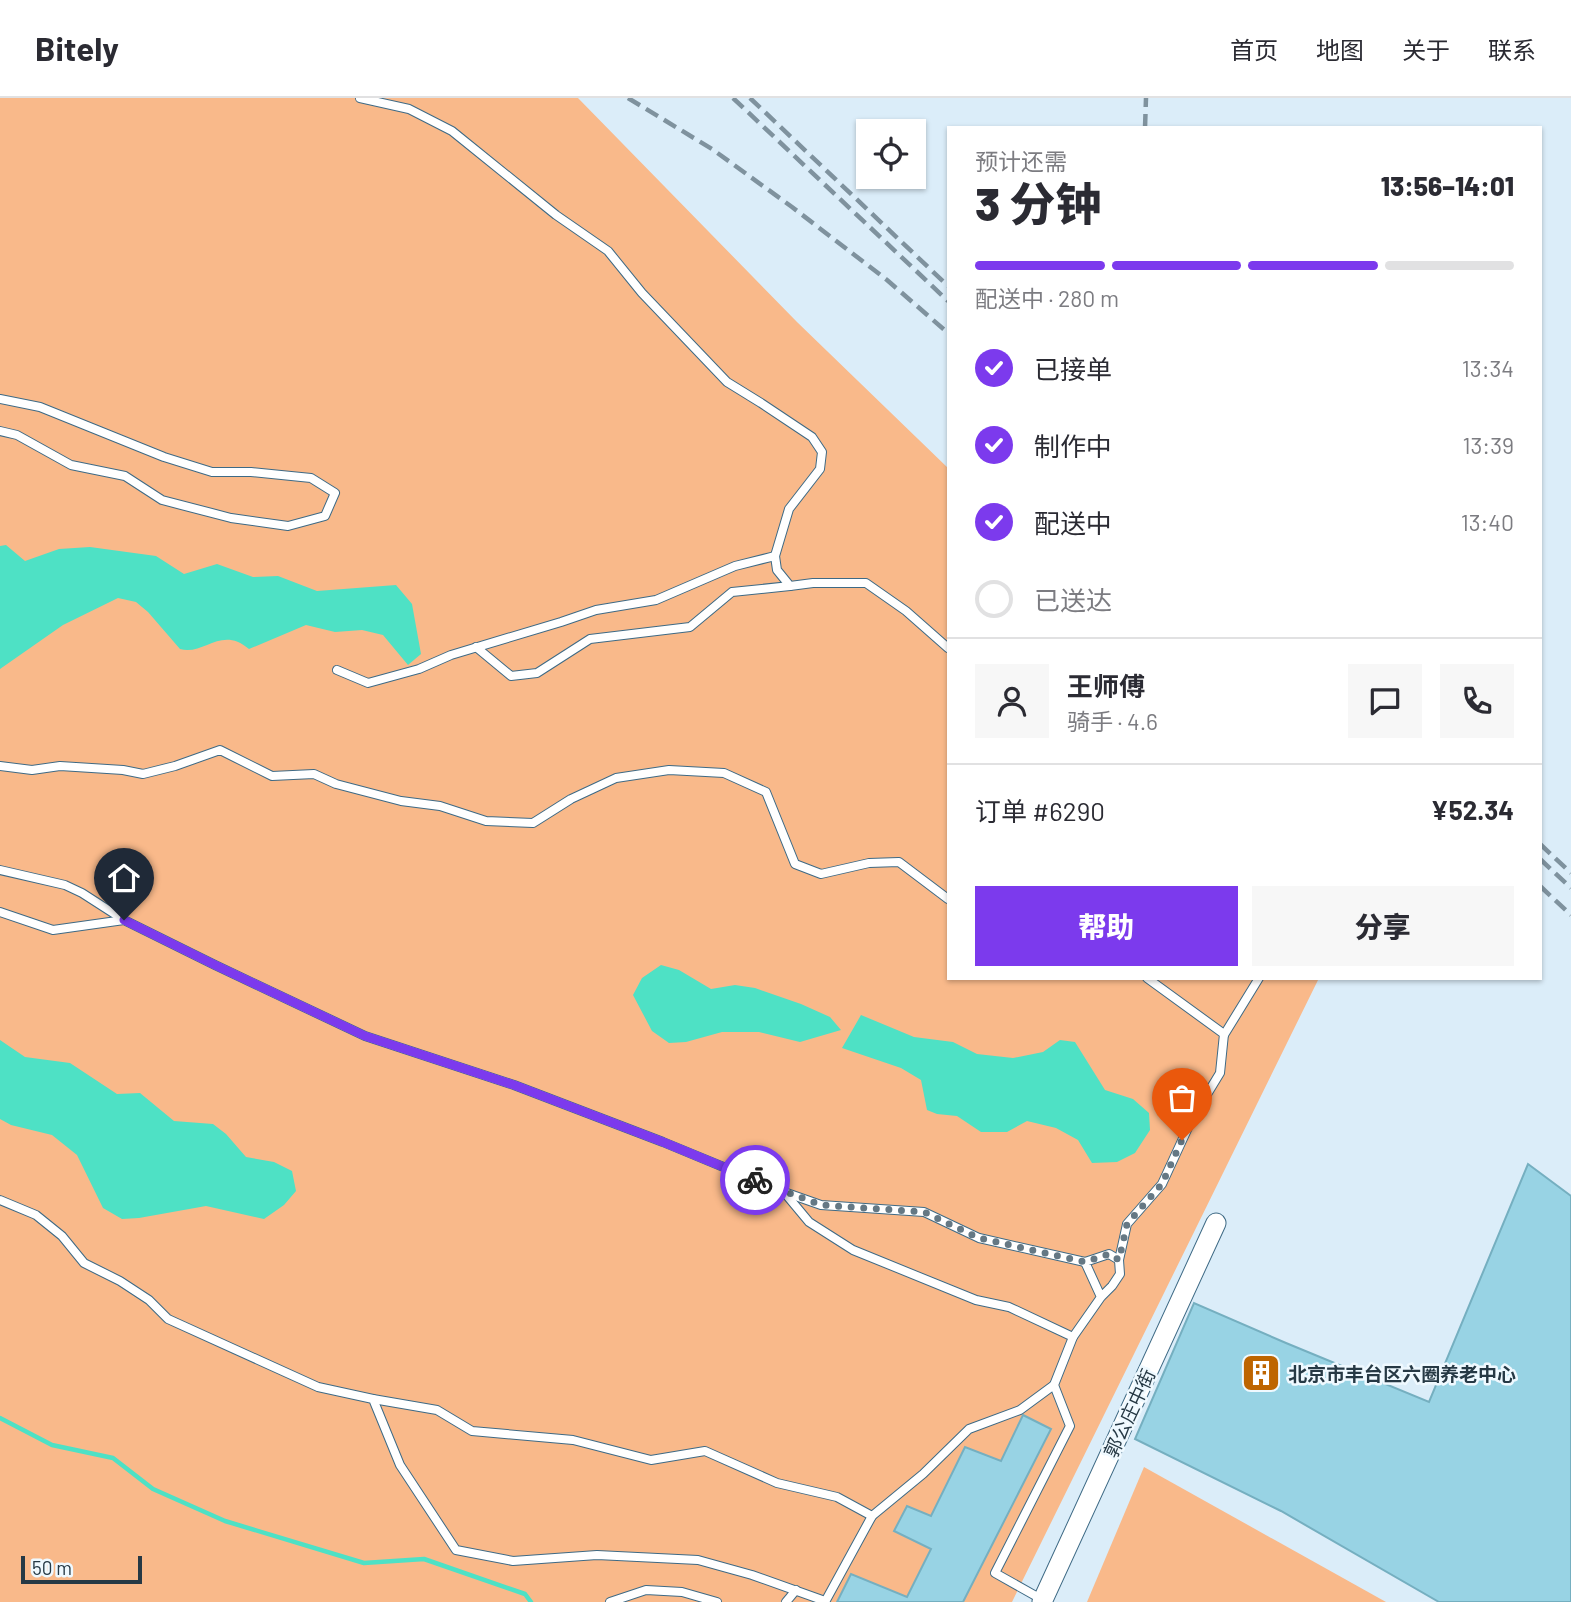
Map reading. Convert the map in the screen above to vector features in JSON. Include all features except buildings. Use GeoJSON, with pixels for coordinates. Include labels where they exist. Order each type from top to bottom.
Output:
{"type":"FeatureCollection","features":[{"type":"Feature","properties":{"kind":"street","name":"郭公庄中街"},"geometry":{"type":"LineString","coordinates":[[1043,1601],[1216,1223]]}},
{"type":"Feature","properties":{"kind":"lane"},"geometry":{"type":"LineString","coordinates":[[360,98],[409,109],[452,131],[556,215],[608,251],[642,293],[727,382],[812,437],[821,452],[820,469],[789,509],[775,556],[777,570],[790,586]]}},
{"type":"Feature","properties":{"kind":"lane"},"geometry":{"type":"LineString","coordinates":[[0,399],[40,407],[164,457],[212,472],[251,472],[311,478],[335,493],[326,516],[288,526],[231,518],[162,500],[124,476],[71,465],[17,435],[0,431]]}},
{"type":"Feature","properties":{"kind":"lane"},"geometry":{"type":"LineString","coordinates":[[337,670],[368,683],[419,670],[451,654],[596,610],[656,600],[735,566],[775,556]]}},
{"type":"Feature","properties":{"kind":"lane"},"geometry":{"type":"LineString","coordinates":[[476,647],[512,676],[537,673],[590,639],[691,627],[732,592],[813,583],[866,583],[906,611],[947,647]]}},
{"type":"Feature","properties":{"kind":"lane"},"geometry":{"type":"LineString","coordinates":[[0,766],[32,769],[60,766],[143,774],[220,750],[272,776],[314,774],[336,785],[401,801],[440,806],[486,821],[533,823],[571,799],[616,778],[668,770],[724,773],[766,792],[795,864],[821,874],[869,863],[899,862],[947,898]]}},
{"type":"Feature","properties":{"kind":"lane"},"geometry":{"type":"LineString","coordinates":[[0,870],[65,885],[124,920],[365,1036],[514,1085],[821,1205],[924,1212],[979,1238],[1085,1262],[1109,1254],[1119,1260]]}},
{"type":"Feature","properties":{"kind":"lane"},"geometry":{"type":"LineString","coordinates":[[0,912],[53,930],[124,920]]}},
{"type":"Feature","properties":{"kind":"lane"},"geometry":{"type":"LineString","coordinates":[[1150,980],[1224,1035]]}},
{"type":"Feature","properties":{"kind":"lane"},"geometry":{"type":"LineString","coordinates":[[373,1399],[400,1465],[456,1550],[513,1561],[597,1555],[698,1560],[752,1575],[825,1601],[872,1516],[923,1474],[969,1429],[1020,1410],[1054,1385],[1073,1337],[1120,1274],[1119,1260],[1127,1224],[1162,1184],[1192,1119],[1220,1073],[1224,1035],[1258,980]]}},
{"type":"Feature","properties":{"kind":"lane"},"geometry":{"type":"LineString","coordinates":[[784,1192],[809,1222],[853,1250],[976,1300],[1009,1307],[1073,1337]]}},
{"type":"Feature","properties":{"kind":"lane"},"geometry":{"type":"LineString","coordinates":[[0,1200],[36,1214],[62,1236],[84,1263],[120,1280],[149,1300],[168,1318],[318,1387],[437,1410],[472,1431],[573,1440],[651,1460],[705,1451],[777,1483],[837,1497],[872,1516]]}},
{"type":"Feature","properties":{"kind":"lane"},"geometry":{"type":"LineString","coordinates":[[1085,1262],[1101,1297]]}},
{"type":"Feature","properties":{"kind":"lane"},"geometry":{"type":"LineString","coordinates":[[1043,1601],[995,1573],[1070,1426],[1054,1385]]}},
{"type":"Feature","properties":{"kind":"lane"},"geometry":{"type":"LineString","coordinates":[[610,1602],[646,1590],[682,1592],[717,1602]]}},
{"type":"Feature","properties":{"kind":"lane"},"geometry":{"type":"LineString","coordinates":[[786,1602],[796,1590]]}},
{"type":"Feature","properties":{"kind":"shaded area"},"geometry":{"type":"Polygon","coordinates":[[[0,98],[578,98],[797,322],[947,467],[947,980],[1318,980],[1012,1602],[0,1602],[0,98]]]}},
{"type":"Feature","properties":{"kind":"shaded area"},"geometry":{"type":"Polygon","coordinates":[[[6,545],[25,561],[59,549],[90,547],[156,556],[184,574],[217,564],[253,577],[278,576],[317,591],[396,585],[412,604],[421,654],[408,665],[383,635],[362,630],[335,632],[306,625],[249,649],[239,642],[221,640],[197,649],[180,649],[136,602],[118,598],[63,625],[0,669],[0,546],[6,545]]]}},
{"type":"Feature","properties":{"kind":"shaded area"},"geometry":{"type":"Polygon","coordinates":[[[661,965],[679,970],[711,989],[735,985],[755,988],[801,1004],[830,1017],[841,1030],[800,1042],[759,1032],[722,1032],[686,1042],[669,1043],[652,1031],[633,995],[642,978],[661,965]]]}},
{"type":"Feature","properties":{"kind":"shaded area"},"geometry":{"type":"Polygon","coordinates":[[[861,1015],[914,1037],[953,1042],[977,1054],[1013,1058],[1043,1052],[1060,1040],[1075,1042],[1105,1090],[1133,1099],[1149,1113],[1150,1130],[1135,1153],[1117,1162],[1092,1163],[1078,1140],[1056,1128],[1027,1121],[1007,1132],[981,1132],[957,1116],[927,1110],[921,1080],[901,1068],[842,1048],[861,1015]]]}},
{"type":"Feature","properties":{"kind":"shaded area"},"geometry":{"type":"Polygon","coordinates":[[[0,1040],[25,1057],[70,1063],[117,1094],[140,1093],[174,1121],[213,1124],[226,1134],[246,1157],[274,1162],[292,1171],[296,1191],[284,1205],[264,1219],[206,1206],[122,1219],[103,1208],[77,1155],[52,1135],[11,1125],[0,1119],[0,1040]]]}},
{"type":"Feature","properties":{"kind":"shaded area"},"geometry":{"type":"Polygon","coordinates":[[[1144,1467],[1386,1602],[1087,1602],[1144,1467]]]}},
{"type":"Feature","properties":{"kind":"waterway"},"geometry":{"type":"LineString","coordinates":[[0,1418],[52,1445],[113,1458],[153,1489],[225,1521],[364,1563],[424,1559],[525,1594],[531,1602]]}},
{"type":"Feature","properties":{"kind":"railway"},"geometry":{"type":"LineString","coordinates":[[628,98],[712,149],[792,207],[887,280],[947,332]]}},
{"type":"Feature","properties":{"kind":"railway"},"geometry":{"type":"LineString","coordinates":[[733,98],[947,300]]}},
{"type":"Feature","properties":{"kind":"railway"},"geometry":{"type":"LineString","coordinates":[[750,98],[947,285]]}},
{"type":"Feature","properties":{"kind":"railway"},"geometry":{"type":"LineString","coordinates":[[1145,126],[1146,98]]}},
{"type":"Feature","properties":{"kind":"railway"},"geometry":{"type":"LineString","coordinates":[[1542,846],[1571,873]]}},
{"type":"Feature","properties":{"kind":"railway"},"geometry":{"type":"LineString","coordinates":[[1542,861],[1571,888]]}},
{"type":"Feature","properties":{"kind":"railway"},"geometry":{"type":"LineString","coordinates":[[1542,888],[1571,915]]}},
{"type":"Feature","properties":{"kind":"way so far"},"geometry":{"type":"LineString","coordinates":[[755,1180],[821,1205],[924,1212],[979,1238],[1085,1262],[1109,1254],[1119,1260],[1127,1224],[1162,1184],[1182,1140]]}},
{"type":"Feature","properties":{"kind":"place","name":"北京市丰台区六圈养老中心"},"geometry":{"type":"Point","coordinates":[1261,1373]}},
{"type":"Feature","properties":{"kind":"route"},"geometry":{"type":"LineString","coordinates":[[124,920],[365,1036],[514,1085],[755,1180]]}}]}
